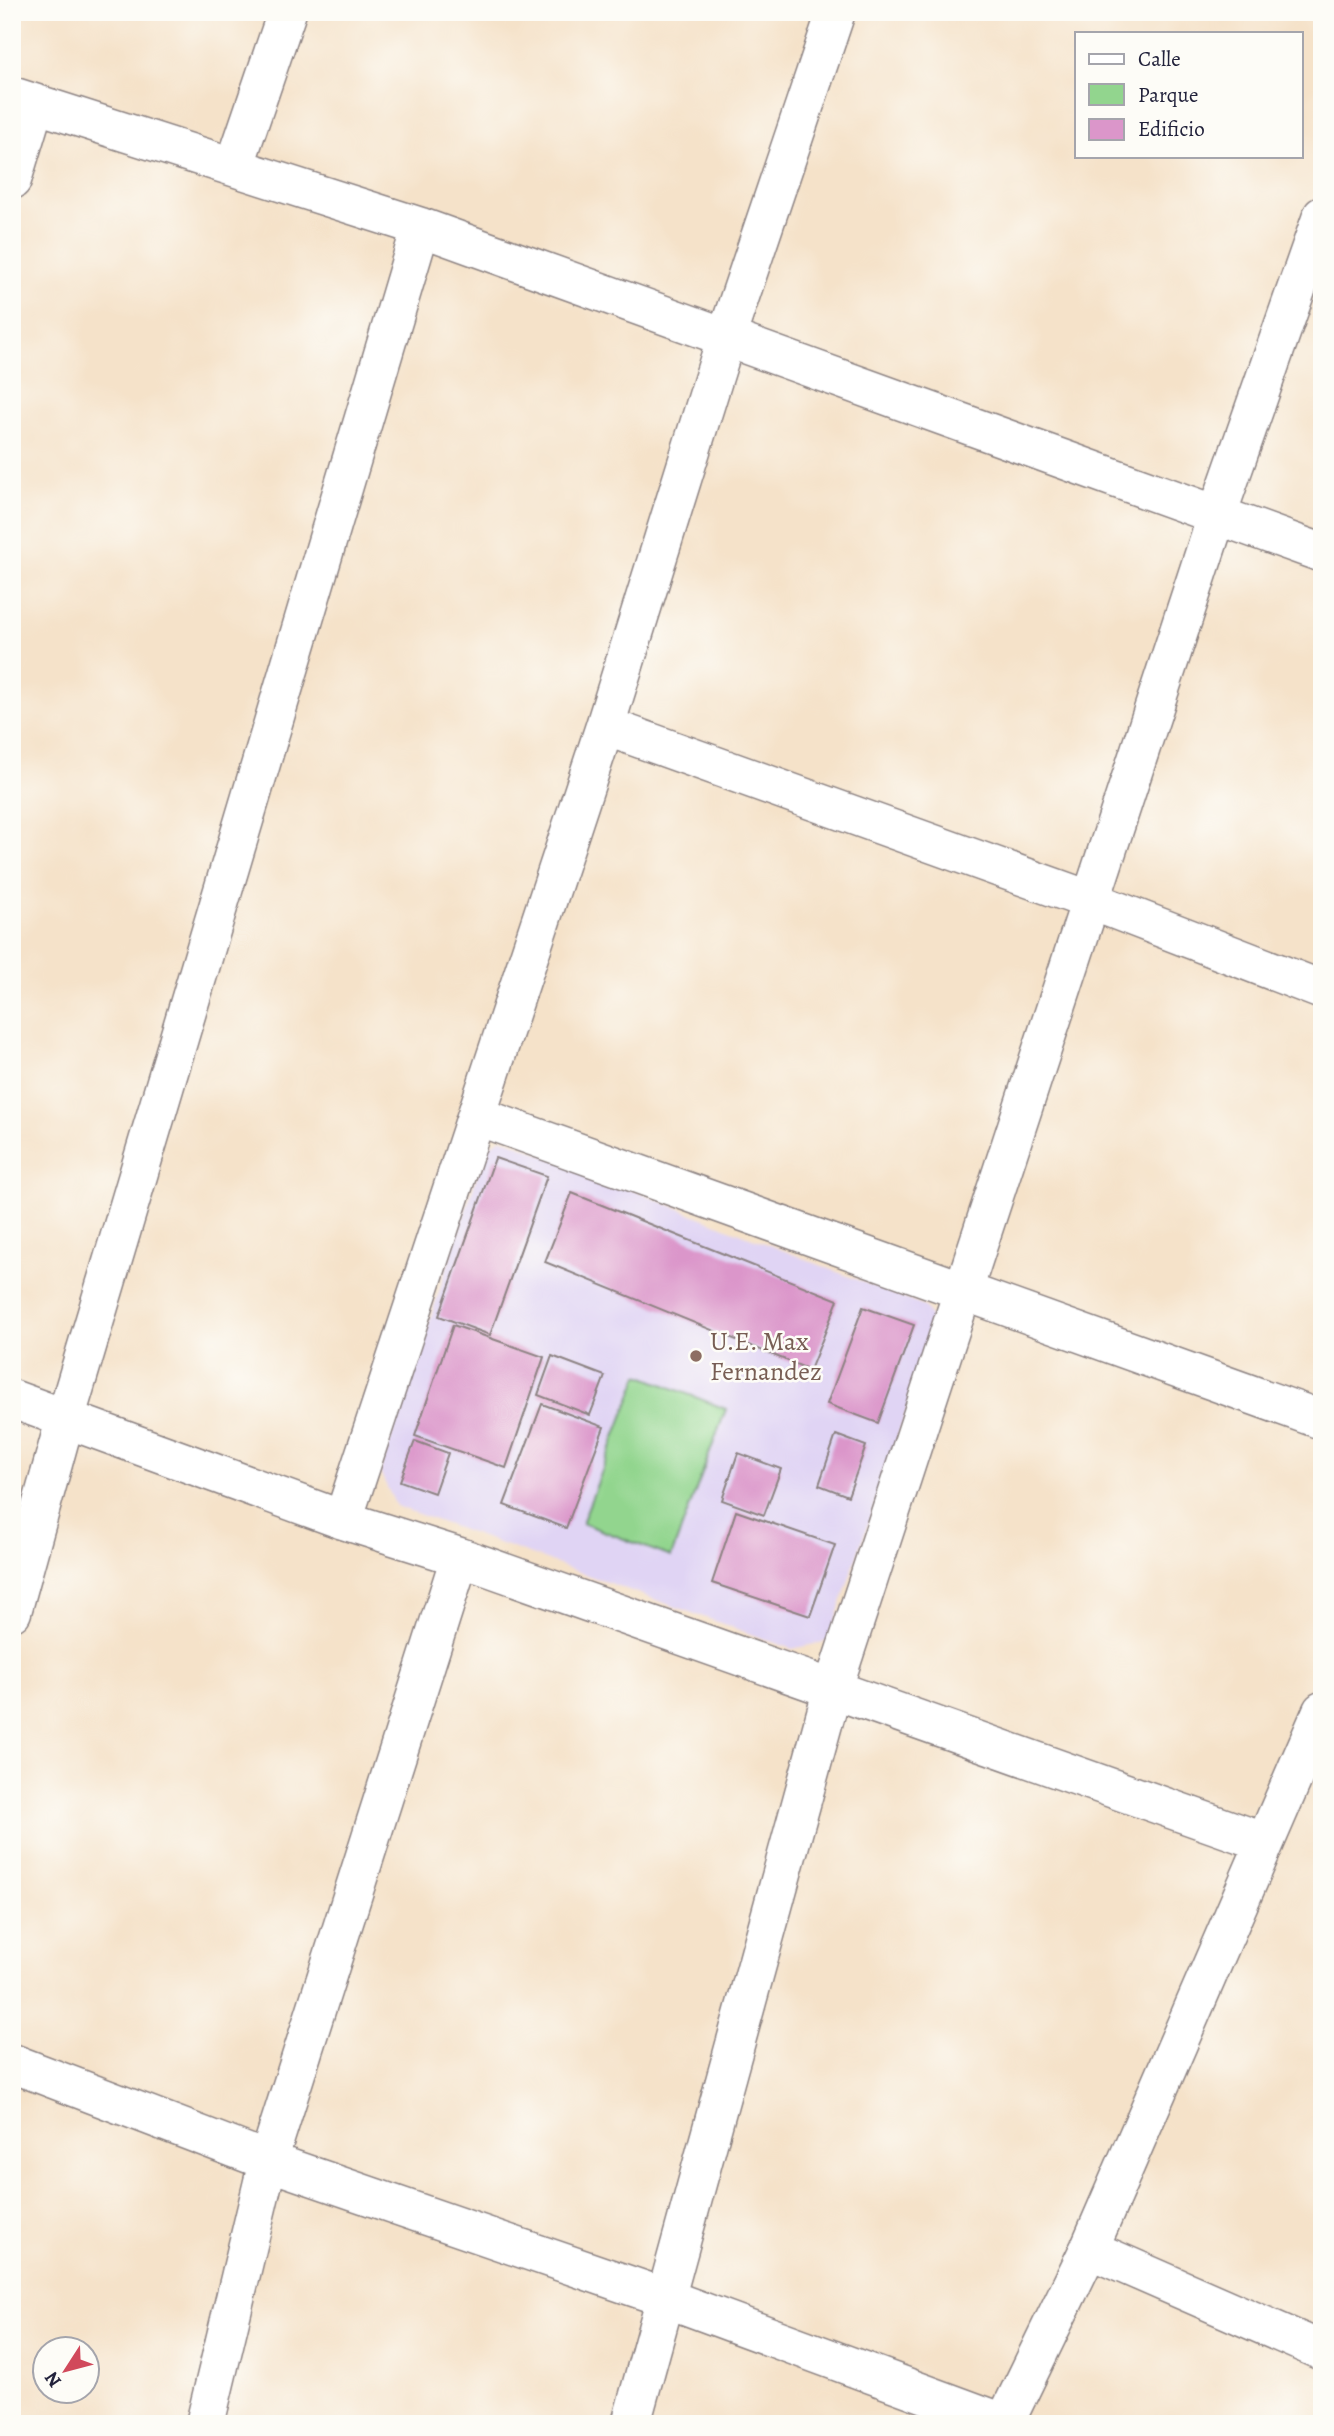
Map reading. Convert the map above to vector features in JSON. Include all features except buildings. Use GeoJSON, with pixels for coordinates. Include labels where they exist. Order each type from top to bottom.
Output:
{"type":"FeatureCollection","features":[{"type":"Feature","properties":{"kind":"street"},"geometry":{"type":"LineString","coordinates":[[235,165],[287,12]]}},
{"type":"Feature","properties":{"kind":"street"},"geometry":{"type":"LineString","coordinates":[[343,1520],[605,726],[727,335],[836,12]]}},
{"type":"Feature","properties":{"kind":"street"},"geometry":{"type":"LineString","coordinates":[[12,180],[24,100],[235,165],[421,227],[727,335],[1322,553]]}},
{"type":"Feature","properties":{"kind":"street"},"geometry":{"type":"LineString","coordinates":[[631,2424],[663,2297],[832,1691],[1217,515],[1322,216]]}},
{"type":"Feature","properties":{"kind":"street"},"geometry":{"type":"LineString","coordinates":[[12,1612],[65,1420],[421,227]]}},
{"type":"Feature","properties":{"kind":"street"},"geometry":{"type":"LineString","coordinates":[[605,726],[1092,901],[1322,990]]}},
{"type":"Feature","properties":{"kind":"street"},"geometry":{"type":"LineString","coordinates":[[477,1116],[1322,1420]]}},
{"type":"Feature","properties":{"kind":"street"},"geometry":{"type":"LineString","coordinates":[[12,1399],[343,1520],[460,1558],[1264,1842]]}},
{"type":"Feature","properties":{"kind":"street"},"geometry":{"type":"LineString","coordinates":[[205,2424],[268,2161],[460,1558]]}},
{"type":"Feature","properties":{"kind":"street"},"geometry":{"type":"LineString","coordinates":[[12,2063],[268,2161],[663,2297],[1004,2423],[1089,2249],[1322,1711]]}},
{"type":"Feature","properties":{"kind":"street"},"geometry":{"type":"LineString","coordinates":[[1089,2249],[1322,2351]]}},
{"type":"Feature","properties":{"kind":"shaded area"},"geometry":{"type":"Polygon","coordinates":[[[502,1138],[925,1307],[935,1327],[828,1641],[792,1649],[396,1506],[380,1472],[486,1148],[502,1138]]]}},
{"type":"Feature","properties":{"kind":"green space"},"geometry":{"type":"Polygon","coordinates":[[[639,1375],[726,1409],[671,1557],[582,1523],[639,1375]]]}},
{"type":"Feature","properties":{"kind":"place","name":"U.E. Max Fernandez"},"geometry":{"type":"Point","coordinates":[696,1356]}}]}
